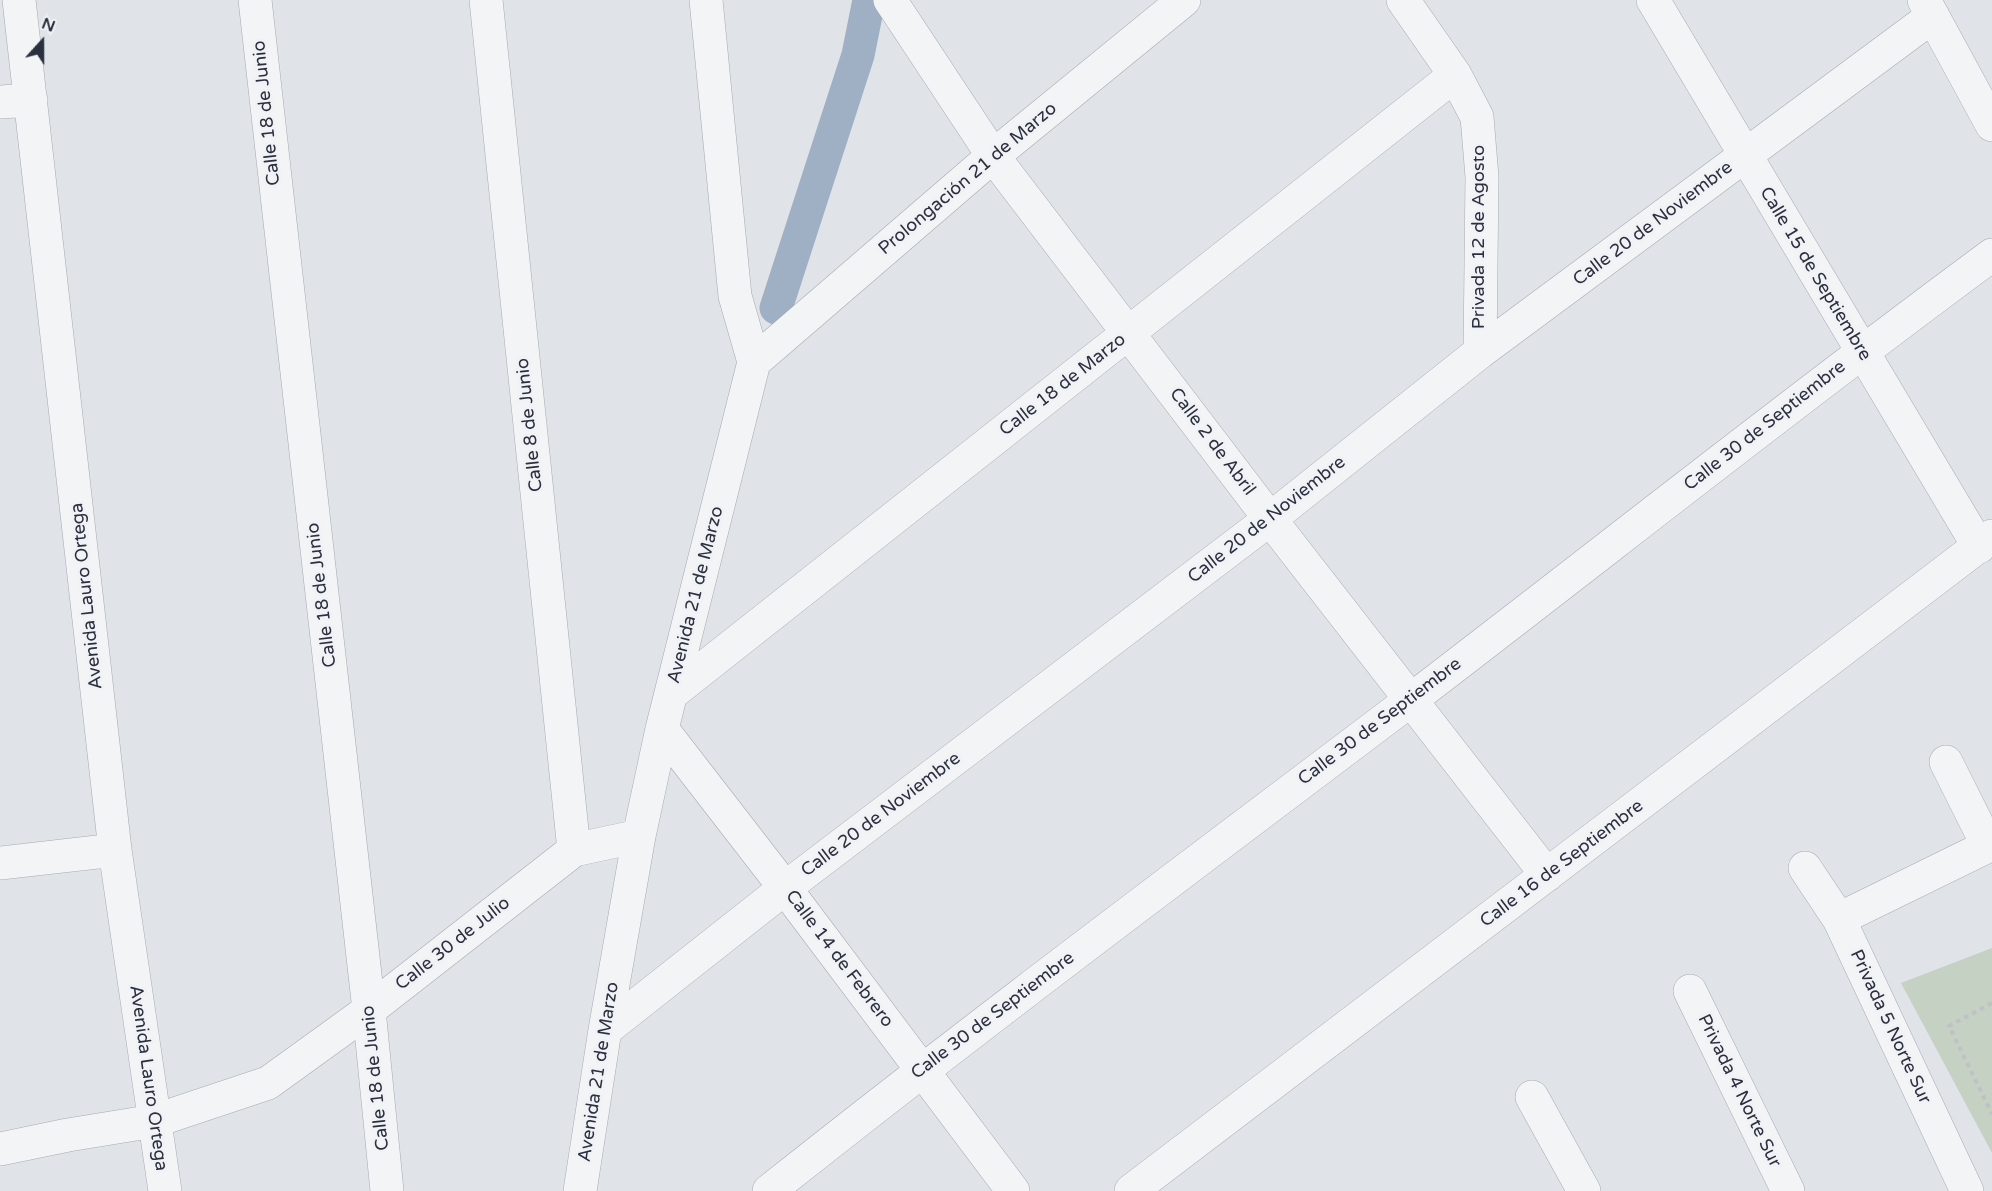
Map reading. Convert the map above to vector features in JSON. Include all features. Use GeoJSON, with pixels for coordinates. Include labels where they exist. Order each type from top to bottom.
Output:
{"type":"FeatureCollection","features":[{"type":"Feature","properties":{"kind":"street","name":"Avenida Lauro Ortega"},"geometry":{"type":"LineString","coordinates":[[19,0],[16,101],[115,850],[165,1191]]}},
{"type":"Feature","properties":{"kind":"street","name":"Calle 18 de Junio"},"geometry":{"type":"LineString","coordinates":[[255,0],[369,1010],[387,1191]]}},
{"type":"Feature","properties":{"kind":"street","name":"Calle 8 de Junio"},"geometry":{"type":"LineString","coordinates":[[486,0],[574,850]]}},
{"type":"Feature","properties":{"kind":"street"},"geometry":{"type":"LineString","coordinates":[[706,0],[735,296],[754,362]]}},
{"type":"Feature","properties":{"kind":"street","name":"Calle 2 de Abril"},"geometry":{"type":"LineString","coordinates":[[890,0],[993,156],[1270,519],[1547,875]]}},
{"type":"Feature","properties":{"kind":"street","name":"Prolongación 21 de Marzo"},"geometry":{"type":"LineString","coordinates":[[754,362],[993,156],[1184,0]]}},
{"type":"Feature","properties":{"kind":"street","name":"Privada 12 de Agosto"},"geometry":{"type":"LineString","coordinates":[[1403,0],[1455,75],[1478,117],[1482,177],[1480,352]]}},
{"type":"Feature","properties":{"kind":"street","name":"Calle 15 de Septiembre"},"geometry":{"type":"LineString","coordinates":[[1653,0],[1862,351],[1985,542]]}},
{"type":"Feature","properties":{"kind":"street"},"geometry":{"type":"LineString","coordinates":[[1928,8],[1992,124]]}},
{"type":"Feature","properties":{"kind":"street","name":"Calle 20 de Noviembre"},"geometry":{"type":"LineString","coordinates":[[605,1030],[785,888],[1270,519],[1480,352],[1745,156],[1928,8]]}},
{"type":"Feature","properties":{"kind":"street","name":"Calle 18 de Marzo"},"geometry":{"type":"LineString","coordinates":[[671,694],[1455,75]]}},
{"type":"Feature","properties":{"kind":"street","name":"Calle 30 de Septiembre"},"geometry":{"type":"LineString","coordinates":[[769,1191],[922,1070],[1411,699],[1862,351],[1992,255]]}},
{"type":"Feature","properties":{"kind":"street","name":"Avenida 21 de Marzo"},"geometry":{"type":"LineString","coordinates":[[580,1191],[639,836],[662,729],[754,362]]}},
{"type":"Feature","properties":{"kind":"street","name":"Calle 16 de Septiembre"},"geometry":{"type":"LineString","coordinates":[[1131,1191],[1985,542]]}},
{"type":"Feature","properties":{"kind":"street","name":"Calle 14 de Febrero"},"geometry":{"type":"LineString","coordinates":[[662,729],[1013,1191]]}},
{"type":"Feature","properties":{"kind":"street"},"geometry":{"type":"LineString","coordinates":[[1839,919],[1990,845],[1946,762]]}},
{"type":"Feature","properties":{"kind":"street","name":"Calle 30 de Julio"},"geometry":{"type":"LineString","coordinates":[[12,1147],[154,1121],[268,1083],[369,1010],[574,850],[639,836]]}},
{"type":"Feature","properties":{"kind":"street"},"geometry":{"type":"LineString","coordinates":[[0,863],[115,850]]}},
{"type":"Feature","properties":{"kind":"street","name":"Privada 5 Norte Sur"},"geometry":{"type":"LineString","coordinates":[[1805,868],[1839,919],[1967,1191]]}},
{"type":"Feature","properties":{"kind":"street","name":"Privada 4 Norte Sur"},"geometry":{"type":"LineString","coordinates":[[1689,991],[1788,1191]]}},
{"type":"Feature","properties":{"kind":"street"},"geometry":{"type":"LineString","coordinates":[[1532,1097],[1584,1191]]}},
{"type":"Feature","properties":{"kind":"path"},"geometry":{"type":"LineString","coordinates":[[1992,1004],[1949,1026],[1992,1114]]}},
{"type":"Feature","properties":{"kind":"green space"},"geometry":{"type":"Polygon","coordinates":[[[1992,948],[1992,1153],[1901,983],[1992,948]]]}},
{"type":"Feature","properties":{"kind":"waterway"},"geometry":{"type":"LineString","coordinates":[[776,308],[858,55],[869,0]]}}]}
